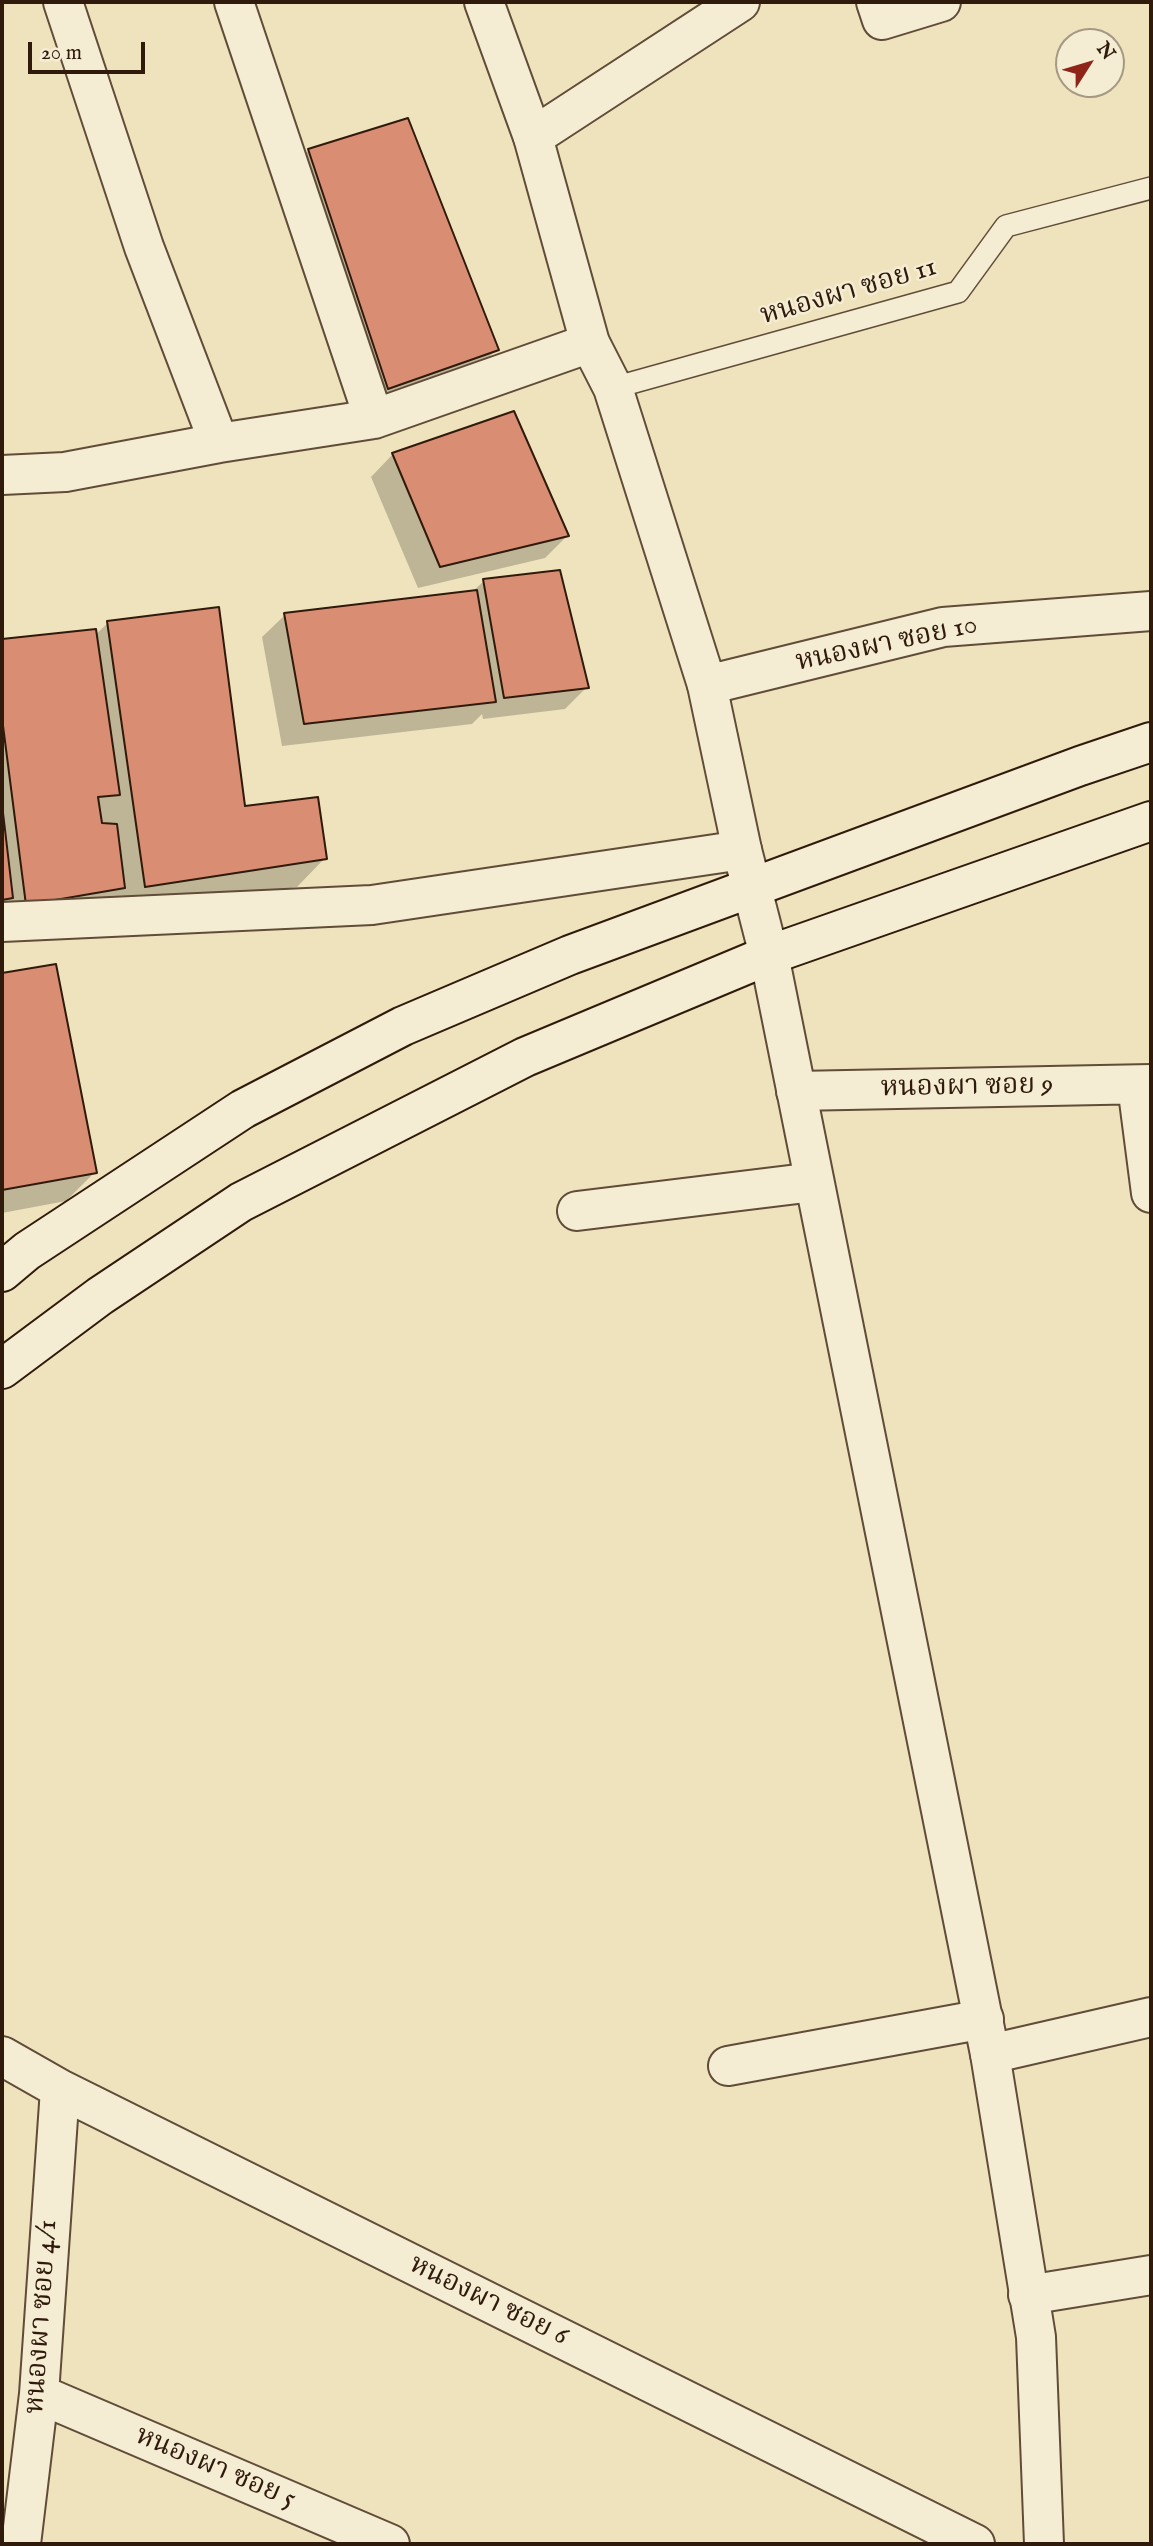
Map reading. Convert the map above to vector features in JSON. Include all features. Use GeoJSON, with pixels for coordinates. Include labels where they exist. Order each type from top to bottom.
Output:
{"type":"FeatureCollection","features":[{"type":"Feature","properties":{"kind":"street"},"geometry":{"type":"LineString","coordinates":[[63,2],[144,247],[219,443]]}},
{"type":"Feature","properties":{"kind":"street"},"geometry":{"type":"LineString","coordinates":[[234,2],[374,419]]}},
{"type":"Feature","properties":{"kind":"street"},"geometry":{"type":"LineString","coordinates":[[484,2],[533,137],[590,343],[613,388],[708,685],[742,850],[769,955],[987,2037],[1036,2337],[1044,2544]]}},
{"type":"Feature","properties":{"kind":"street"},"geometry":{"type":"LineString","coordinates":[[533,137],[740,2]]}},
{"type":"Feature","properties":{"kind":"street"},"geometry":{"type":"LineString","coordinates":[[876,2],[882,20],[941,2]]}},
{"type":"Feature","properties":{"kind":"street"},"geometry":{"type":"LineString","coordinates":[[2,475],[65,472],[219,443],[374,419],[590,343]]}},
{"type":"Feature","properties":{"kind":"street","name":"หนองผา ซอย 10"},"geometry":{"type":"LineString","coordinates":[[708,685],[943,627],[1151,611]]}},
{"type":"Feature","properties":{"kind":"street"},"geometry":{"type":"LineString","coordinates":[[2,1272],[27,1251],[243,1109],[403,1026],[570,955],[1151,742]]}},
{"type":"Feature","properties":{"kind":"street"},"geometry":{"type":"LineString","coordinates":[[2,1369],[100,1296],[241,1202],[525,1057],[769,955],[1151,821]]}},
{"type":"Feature","properties":{"kind":"street"},"geometry":{"type":"LineString","coordinates":[[2,922],[372,905],[742,850]]}},
{"type":"Feature","properties":{"kind":"street"},"geometry":{"type":"LineString","coordinates":[[1144,1084],[1151,1193]]}},
{"type":"Feature","properties":{"kind":"street","name":"หนองผา ซอย 9"},"geometry":{"type":"LineString","coordinates":[[796,1091],[1144,1084]]}},
{"type":"Feature","properties":{"kind":"street"},"geometry":{"type":"LineString","coordinates":[[577,1210],[814,1182]]}},
{"type":"Feature","properties":{"kind":"street"},"geometry":{"type":"LineString","coordinates":[[728,2066],[1151,2017]]}},
{"type":"Feature","properties":{"kind":"street","name":"หนองผา ซอย 6"},"geometry":{"type":"LineString","coordinates":[[2,2056],[60,2089],[975,2544]]}},
{"type":"Feature","properties":{"kind":"street","name":"หนองผา ซอย 4/1"},"geometry":{"type":"LineString","coordinates":[[21,2544],[39,2394],[60,2089]]}},
{"type":"Feature","properties":{"kind":"street"},"geometry":{"type":"LineString","coordinates":[[1028,2295],[1151,2275]]}},
{"type":"Feature","properties":{"kind":"street","name":"หนองผา ซอย 5"},"geometry":{"type":"LineString","coordinates":[[39,2394],[390,2544]]}},
{"type":"Feature","properties":{"kind":"lane","name":"หนองผา ซอย 11"},"geometry":{"type":"LineString","coordinates":[[613,388],[958,292],[1006,226],[1151,188]]}},
{"type":"Feature","properties":{"kind":"building"},"geometry":{"type":"Polygon","coordinates":[[[408,118],[499,350],[388,389],[308,149],[408,118]]]}},
{"type":"Feature","properties":{"kind":"building"},"geometry":{"type":"Polygon","coordinates":[[[514,411],[569,536],[440,567],[392,453],[514,411]]]}},
{"type":"Feature","properties":{"kind":"building"},"geometry":{"type":"Polygon","coordinates":[[[560,570],[589,688],[504,698],[483,579],[560,570]]]}},
{"type":"Feature","properties":{"kind":"building"},"geometry":{"type":"Polygon","coordinates":[[[477,590],[496,702],[304,724],[284,613],[477,590]]]}},
{"type":"Feature","properties":{"kind":"building"},"geometry":{"type":"Polygon","coordinates":[[[219,607],[245,806],[318,797],[327,859],[145,887],[107,621],[219,607]]]}},
{"type":"Feature","properties":{"kind":"building"},"geometry":{"type":"Polygon","coordinates":[[[96,629],[120,795],[98,797],[102,823],[117,824],[125,888],[26,905],[2,718],[2,639],[96,629]]]}},
{"type":"Feature","properties":{"kind":"building"},"geometry":{"type":"Polygon","coordinates":[[[2,804],[13,898],[2,900],[2,804]]]}},
{"type":"Feature","properties":{"kind":"building"},"geometry":{"type":"Polygon","coordinates":[[[56,964],[97,1173],[2,1190],[2,973],[56,964]]]}}]}
